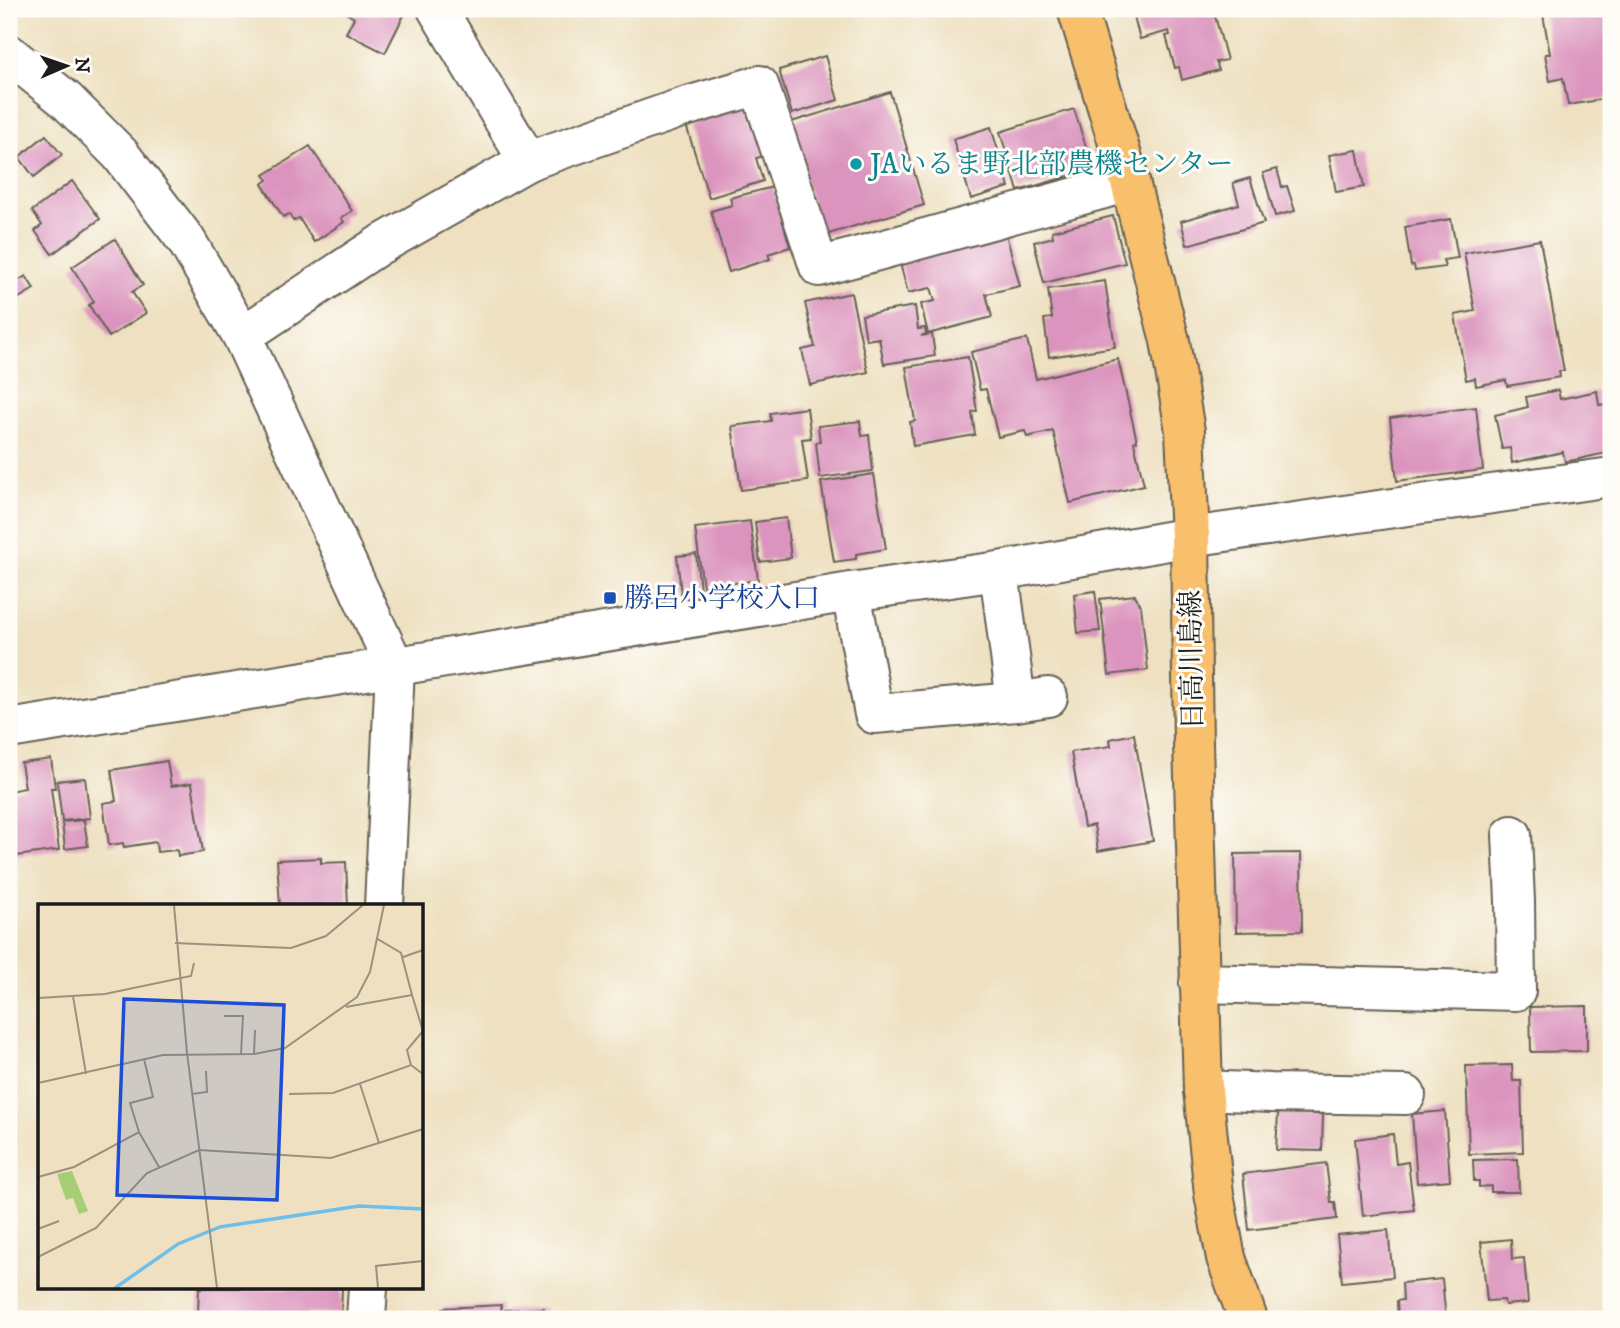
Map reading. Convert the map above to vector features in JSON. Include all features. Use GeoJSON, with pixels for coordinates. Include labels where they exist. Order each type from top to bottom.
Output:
{"type":"FeatureCollection","features":[{"type":"Feature","properties":{"kind":"main road","name":"日高川島線"},"geometry":{"type":"LineString","coordinates":[[1077,9],[1130,182],[1170,341],[1185,430],[1203,1090],[1214,1194],[1226,1258],[1248,1319]]}},
{"type":"Feature","properties":{"kind":"street"},"geometry":{"type":"LineString","coordinates":[[437,9],[528,161]]}},
{"type":"Feature","properties":{"kind":"street"},"geometry":{"type":"LineString","coordinates":[[9,54],[66,100],[120,154],[186,240],[242,336],[394,667],[384,904]]}},
{"type":"Feature","properties":{"kind":"street"},"geometry":{"type":"LineString","coordinates":[[242,336],[378,246],[528,161],[681,108],[759,85],[819,267],[1130,182]]}},
{"type":"Feature","properties":{"kind":"street"},"geometry":{"type":"LineString","coordinates":[[9,730],[1190,537],[1611,477]]}},
{"type":"Feature","properties":{"kind":"street"},"geometry":{"type":"LineString","coordinates":[[851,592],[874,714],[1032,699],[999,570]]}},
{"type":"Feature","properties":{"kind":"street"},"geometry":{"type":"LineString","coordinates":[[1199,983],[1516,991],[1512,835]]}},
{"type":"Feature","properties":{"kind":"street"},"geometry":{"type":"LineString","coordinates":[[1203,1090],[1406,1096]]}},
{"type":"Feature","properties":{"kind":"street"},"geometry":{"type":"LineString","coordinates":[[366,1319],[368,1290]]}},
{"type":"Feature","properties":{"kind":"building"},"geometry":{"type":"Polygon","coordinates":[[[340,9],[407,9],[385,53],[346,33],[354,18],[340,9]]]}},
{"type":"Feature","properties":{"kind":"building"},"geometry":{"type":"Polygon","coordinates":[[[1145,9],[1213,9],[1227,60],[1216,62],[1219,70],[1182,80],[1179,67],[1175,68],[1166,36],[1170,35],[1169,31],[1140,39],[1134,17],[1146,14],[1145,9]]]}},
{"type":"Feature","properties":{"kind":"building"},"geometry":{"type":"Polygon","coordinates":[[[1542,9],[1562,9],[1562,12],[1605,9],[1611,44],[1611,98],[1568,105],[1563,78],[1550,81],[1545,54],[1550,54],[1542,9]]]}},
{"type":"Feature","properties":{"kind":"building"},"geometry":{"type":"Polygon","coordinates":[[[825,56],[838,100],[792,114],[779,70],[825,56]]]}},
{"type":"Feature","properties":{"kind":"building","name":"JAいるま野北部農機センター"},"geometry":{"type":"Polygon","coordinates":[[[890,92],[924,205],[822,236],[788,123],[890,92]]]}},
{"type":"Feature","properties":{"kind":"building"},"geometry":{"type":"Polygon","coordinates":[[[744,102],[752,128],[756,127],[765,156],[756,158],[763,181],[709,198],[686,125],[744,102]]]}},
{"type":"Feature","properties":{"kind":"building"},"geometry":{"type":"Polygon","coordinates":[[[1074,109],[1093,169],[1018,191],[1000,132],[1074,109]]]}},
{"type":"Feature","properties":{"kind":"building"},"geometry":{"type":"Polygon","coordinates":[[[991,127],[1009,187],[971,199],[953,139],[991,127]]]}},
{"type":"Feature","properties":{"kind":"building"},"geometry":{"type":"Polygon","coordinates":[[[46,135],[62,155],[34,177],[19,157],[46,135]]]}},
{"type":"Feature","properties":{"kind":"building"},"geometry":{"type":"Polygon","coordinates":[[[310,146],[352,211],[341,218],[344,222],[314,242],[299,218],[293,221],[289,214],[283,217],[262,184],[268,180],[264,175],[310,146]]]}},
{"type":"Feature","properties":{"kind":"building"},"geometry":{"type":"Polygon","coordinates":[[[1357,150],[1364,187],[1336,192],[1329,155],[1357,150]]]}},
{"type":"Feature","properties":{"kind":"building"},"geometry":{"type":"Polygon","coordinates":[[[1277,169],[1282,187],[1287,186],[1295,211],[1275,216],[1263,173],[1277,169]]]}},
{"type":"Feature","properties":{"kind":"building"},"geometry":{"type":"Polygon","coordinates":[[[1250,178],[1264,223],[1187,245],[1181,221],[1239,204],[1233,183],[1250,178]]]}},
{"type":"Feature","properties":{"kind":"building"},"geometry":{"type":"Polygon","coordinates":[[[72,181],[100,219],[52,254],[35,231],[42,225],[32,211],[72,181]]]}},
{"type":"Feature","properties":{"kind":"building"},"geometry":{"type":"Polygon","coordinates":[[[773,187],[790,247],[768,254],[770,259],[729,272],[711,211],[732,205],[730,198],[773,187]]]}},
{"type":"Feature","properties":{"kind":"building"},"geometry":{"type":"Polygon","coordinates":[[[1113,216],[1125,263],[1044,283],[1034,242],[1053,237],[1052,231],[1113,216]]]}},
{"type":"Feature","properties":{"kind":"building"},"geometry":{"type":"Polygon","coordinates":[[[1451,219],[1458,258],[1443,260],[1445,267],[1415,271],[1414,265],[1411,266],[1405,227],[1451,219]]]}},
{"type":"Feature","properties":{"kind":"building"},"geometry":{"type":"Polygon","coordinates":[[[1006,234],[1020,286],[986,294],[992,317],[928,334],[921,304],[935,301],[931,288],[908,293],[898,256],[1006,234]]]}},
{"type":"Feature","properties":{"kind":"building"},"geometry":{"type":"Polygon","coordinates":[[[115,239],[143,285],[132,292],[146,313],[109,337],[89,305],[94,302],[72,267],[115,239]]]}},
{"type":"Feature","properties":{"kind":"building"},"geometry":{"type":"Polygon","coordinates":[[[1540,240],[1564,371],[1559,371],[1560,377],[1507,386],[1506,380],[1476,386],[1475,378],[1466,380],[1455,315],[1475,311],[1464,253],[1540,240]]]}},
{"type":"Feature","properties":{"kind":"building"},"geometry":{"type":"Polygon","coordinates":[[[26,276],[34,289],[17,299],[10,286],[26,276]]]}},
{"type":"Feature","properties":{"kind":"building"},"geometry":{"type":"Polygon","coordinates":[[[1105,281],[1115,347],[1049,357],[1044,319],[1052,318],[1048,289],[1105,281]]]}},
{"type":"Feature","properties":{"kind":"building"},"geometry":{"type":"Polygon","coordinates":[[[851,293],[868,372],[810,385],[802,350],[815,347],[805,303],[851,293]]]}},
{"type":"Feature","properties":{"kind":"building"},"geometry":{"type":"Polygon","coordinates":[[[915,306],[918,329],[925,328],[926,334],[921,336],[932,334],[935,356],[884,364],[879,338],[866,340],[862,315],[915,306]]]}},
{"type":"Feature","properties":{"kind":"building"},"geometry":{"type":"Polygon","coordinates":[[[1027,339],[1036,379],[1118,359],[1144,485],[1070,503],[1053,431],[1027,437],[1025,431],[998,437],[986,389],[980,390],[971,352],[1027,339]]]}},
{"type":"Feature","properties":{"kind":"building"},"geometry":{"type":"Polygon","coordinates":[[[968,357],[977,411],[972,412],[975,435],[913,446],[910,422],[915,421],[906,367],[968,357]]]}},
{"type":"Feature","properties":{"kind":"building"},"geometry":{"type":"Polygon","coordinates":[[[1558,390],[1560,399],[1597,391],[1599,405],[1606,404],[1607,412],[1611,411],[1611,452],[1565,462],[1563,452],[1512,463],[1510,448],[1502,449],[1495,415],[1528,407],[1526,397],[1558,390]]]}},
{"type":"Feature","properties":{"kind":"building"},"geometry":{"type":"Polygon","coordinates":[[[1476,407],[1483,470],[1397,481],[1390,418],[1476,407]]]}},
{"type":"Feature","properties":{"kind":"building"},"geometry":{"type":"Polygon","coordinates":[[[807,408],[811,438],[802,439],[808,481],[741,490],[732,426],[771,421],[770,413],[807,408]]]}},
{"type":"Feature","properties":{"kind":"building"},"geometry":{"type":"Polygon","coordinates":[[[860,421],[862,436],[869,435],[873,471],[820,478],[816,443],[820,442],[818,426],[860,421]]]}},
{"type":"Feature","properties":{"kind":"building"},"geometry":{"type":"Polygon","coordinates":[[[874,474],[886,549],[856,554],[856,559],[834,562],[821,482],[874,474]]]}},
{"type":"Feature","properties":{"kind":"building"},"geometry":{"type":"Polygon","coordinates":[[[786,518],[791,558],[760,562],[755,522],[786,518]]]}},
{"type":"Feature","properties":{"kind":"building"},"geometry":{"type":"Polygon","coordinates":[[[750,521],[758,580],[703,587],[695,528],[750,521]]]}},
{"type":"Feature","properties":{"kind":"building"},"geometry":{"type":"Polygon","coordinates":[[[696,554],[700,590],[681,593],[677,556],[696,554]]]}},
{"type":"Feature","properties":{"kind":"building"},"geometry":{"type":"Polygon","coordinates":[[[1095,591],[1100,631],[1078,633],[1074,594],[1095,591]]]}},
{"type":"Feature","properties":{"kind":"building"},"geometry":{"type":"Polygon","coordinates":[[[1135,595],[1141,606],[1148,670],[1109,675],[1100,599],[1135,595]]]}},
{"type":"Feature","properties":{"kind":"building"},"geometry":{"type":"Polygon","coordinates":[[[1134,734],[1153,841],[1098,851],[1094,825],[1084,827],[1071,752],[1111,746],[1110,739],[1134,734]]]}},
{"type":"Feature","properties":{"kind":"building"},"geometry":{"type":"Polygon","coordinates":[[[51,759],[55,788],[51,788],[59,850],[9,857],[9,791],[25,788],[21,763],[51,759]]]}},
{"type":"Feature","properties":{"kind":"building"},"geometry":{"type":"Polygon","coordinates":[[[167,761],[171,786],[192,783],[203,852],[178,856],[177,850],[157,852],[156,842],[124,847],[123,843],[109,845],[103,803],[116,801],[111,770],[167,761]]]}},
{"type":"Feature","properties":{"kind":"building"},"geometry":{"type":"Polygon","coordinates":[[[85,778],[90,818],[62,821],[57,781],[85,778]]]}},
{"type":"Feature","properties":{"kind":"building"},"geometry":{"type":"Polygon","coordinates":[[[84,820],[88,846],[65,849],[62,822],[84,820]]]}},
{"type":"Feature","properties":{"kind":"building"},"geometry":{"type":"Polygon","coordinates":[[[1301,853],[1302,931],[1236,932],[1235,854],[1301,853]]]}},
{"type":"Feature","properties":{"kind":"building"},"geometry":{"type":"Polygon","coordinates":[[[321,858],[321,863],[346,862],[348,904],[280,904],[277,860],[321,858]]]}},
{"type":"Feature","properties":{"kind":"building"},"geometry":{"type":"Polygon","coordinates":[[[1587,1006],[1587,1051],[1531,1052],[1530,1007],[1587,1006]]]}},
{"type":"Feature","properties":{"kind":"building"},"geometry":{"type":"Polygon","coordinates":[[[1512,1065],[1513,1081],[1521,1081],[1523,1152],[1469,1154],[1466,1066],[1512,1065]]]}},
{"type":"Feature","properties":{"kind":"building"},"geometry":{"type":"Polygon","coordinates":[[[1445,1111],[1450,1180],[1417,1183],[1412,1114],[1445,1111]]]}},
{"type":"Feature","properties":{"kind":"building"},"geometry":{"type":"Polygon","coordinates":[[[1278,1113],[1323,1114],[1322,1151],[1276,1150],[1278,1113]]]}},
{"type":"Feature","properties":{"kind":"building"},"geometry":{"type":"Polygon","coordinates":[[[1393,1134],[1396,1164],[1408,1162],[1414,1210],[1363,1216],[1355,1139],[1393,1134]]]}},
{"type":"Feature","properties":{"kind":"building"},"geometry":{"type":"Polygon","coordinates":[[[1518,1159],[1519,1192],[1491,1192],[1491,1186],[1479,1187],[1479,1181],[1474,1181],[1473,1160],[1518,1159]]]}},
{"type":"Feature","properties":{"kind":"building"},"geometry":{"type":"Polygon","coordinates":[[[1326,1163],[1331,1202],[1335,1202],[1337,1219],[1249,1230],[1243,1174],[1326,1163]]]}},
{"type":"Feature","properties":{"kind":"building"},"geometry":{"type":"Polygon","coordinates":[[[1388,1230],[1393,1277],[1342,1282],[1337,1235],[1388,1230]]]}},
{"type":"Feature","properties":{"kind":"building"},"geometry":{"type":"Polygon","coordinates":[[[1511,1239],[1512,1259],[1524,1258],[1528,1303],[1505,1305],[1504,1300],[1487,1301],[1481,1242],[1511,1239]]]}},
{"type":"Feature","properties":{"kind":"building"},"geometry":{"type":"Polygon","coordinates":[[[1442,1279],[1446,1319],[1398,1319],[1397,1301],[1403,1300],[1402,1283],[1442,1279]]]}},
{"type":"Feature","properties":{"kind":"building"},"geometry":{"type":"Polygon","coordinates":[[[199,1290],[342,1290],[341,1314],[307,1313],[308,1319],[216,1318],[217,1313],[198,1313],[199,1290]]]}},
{"type":"Feature","properties":{"kind":"building"},"geometry":{"type":"Polygon","coordinates":[[[501,1305],[502,1319],[444,1319],[443,1308],[501,1305]]]}},
{"type":"Feature","properties":{"kind":"building"},"geometry":{"type":"Polygon","coordinates":[[[544,1308],[545,1319],[505,1319],[505,1310],[544,1308]]]}},
{"type":"Feature","properties":{"kind":"place","name":"JAいるま野北部農機センター"},"geometry":{"type":"Point","coordinates":[856,164]}},
{"type":"Feature","properties":{"kind":"place","name":"勝呂小学校入口"},"geometry":{"type":"Point","coordinates":[610,598]}}]}
